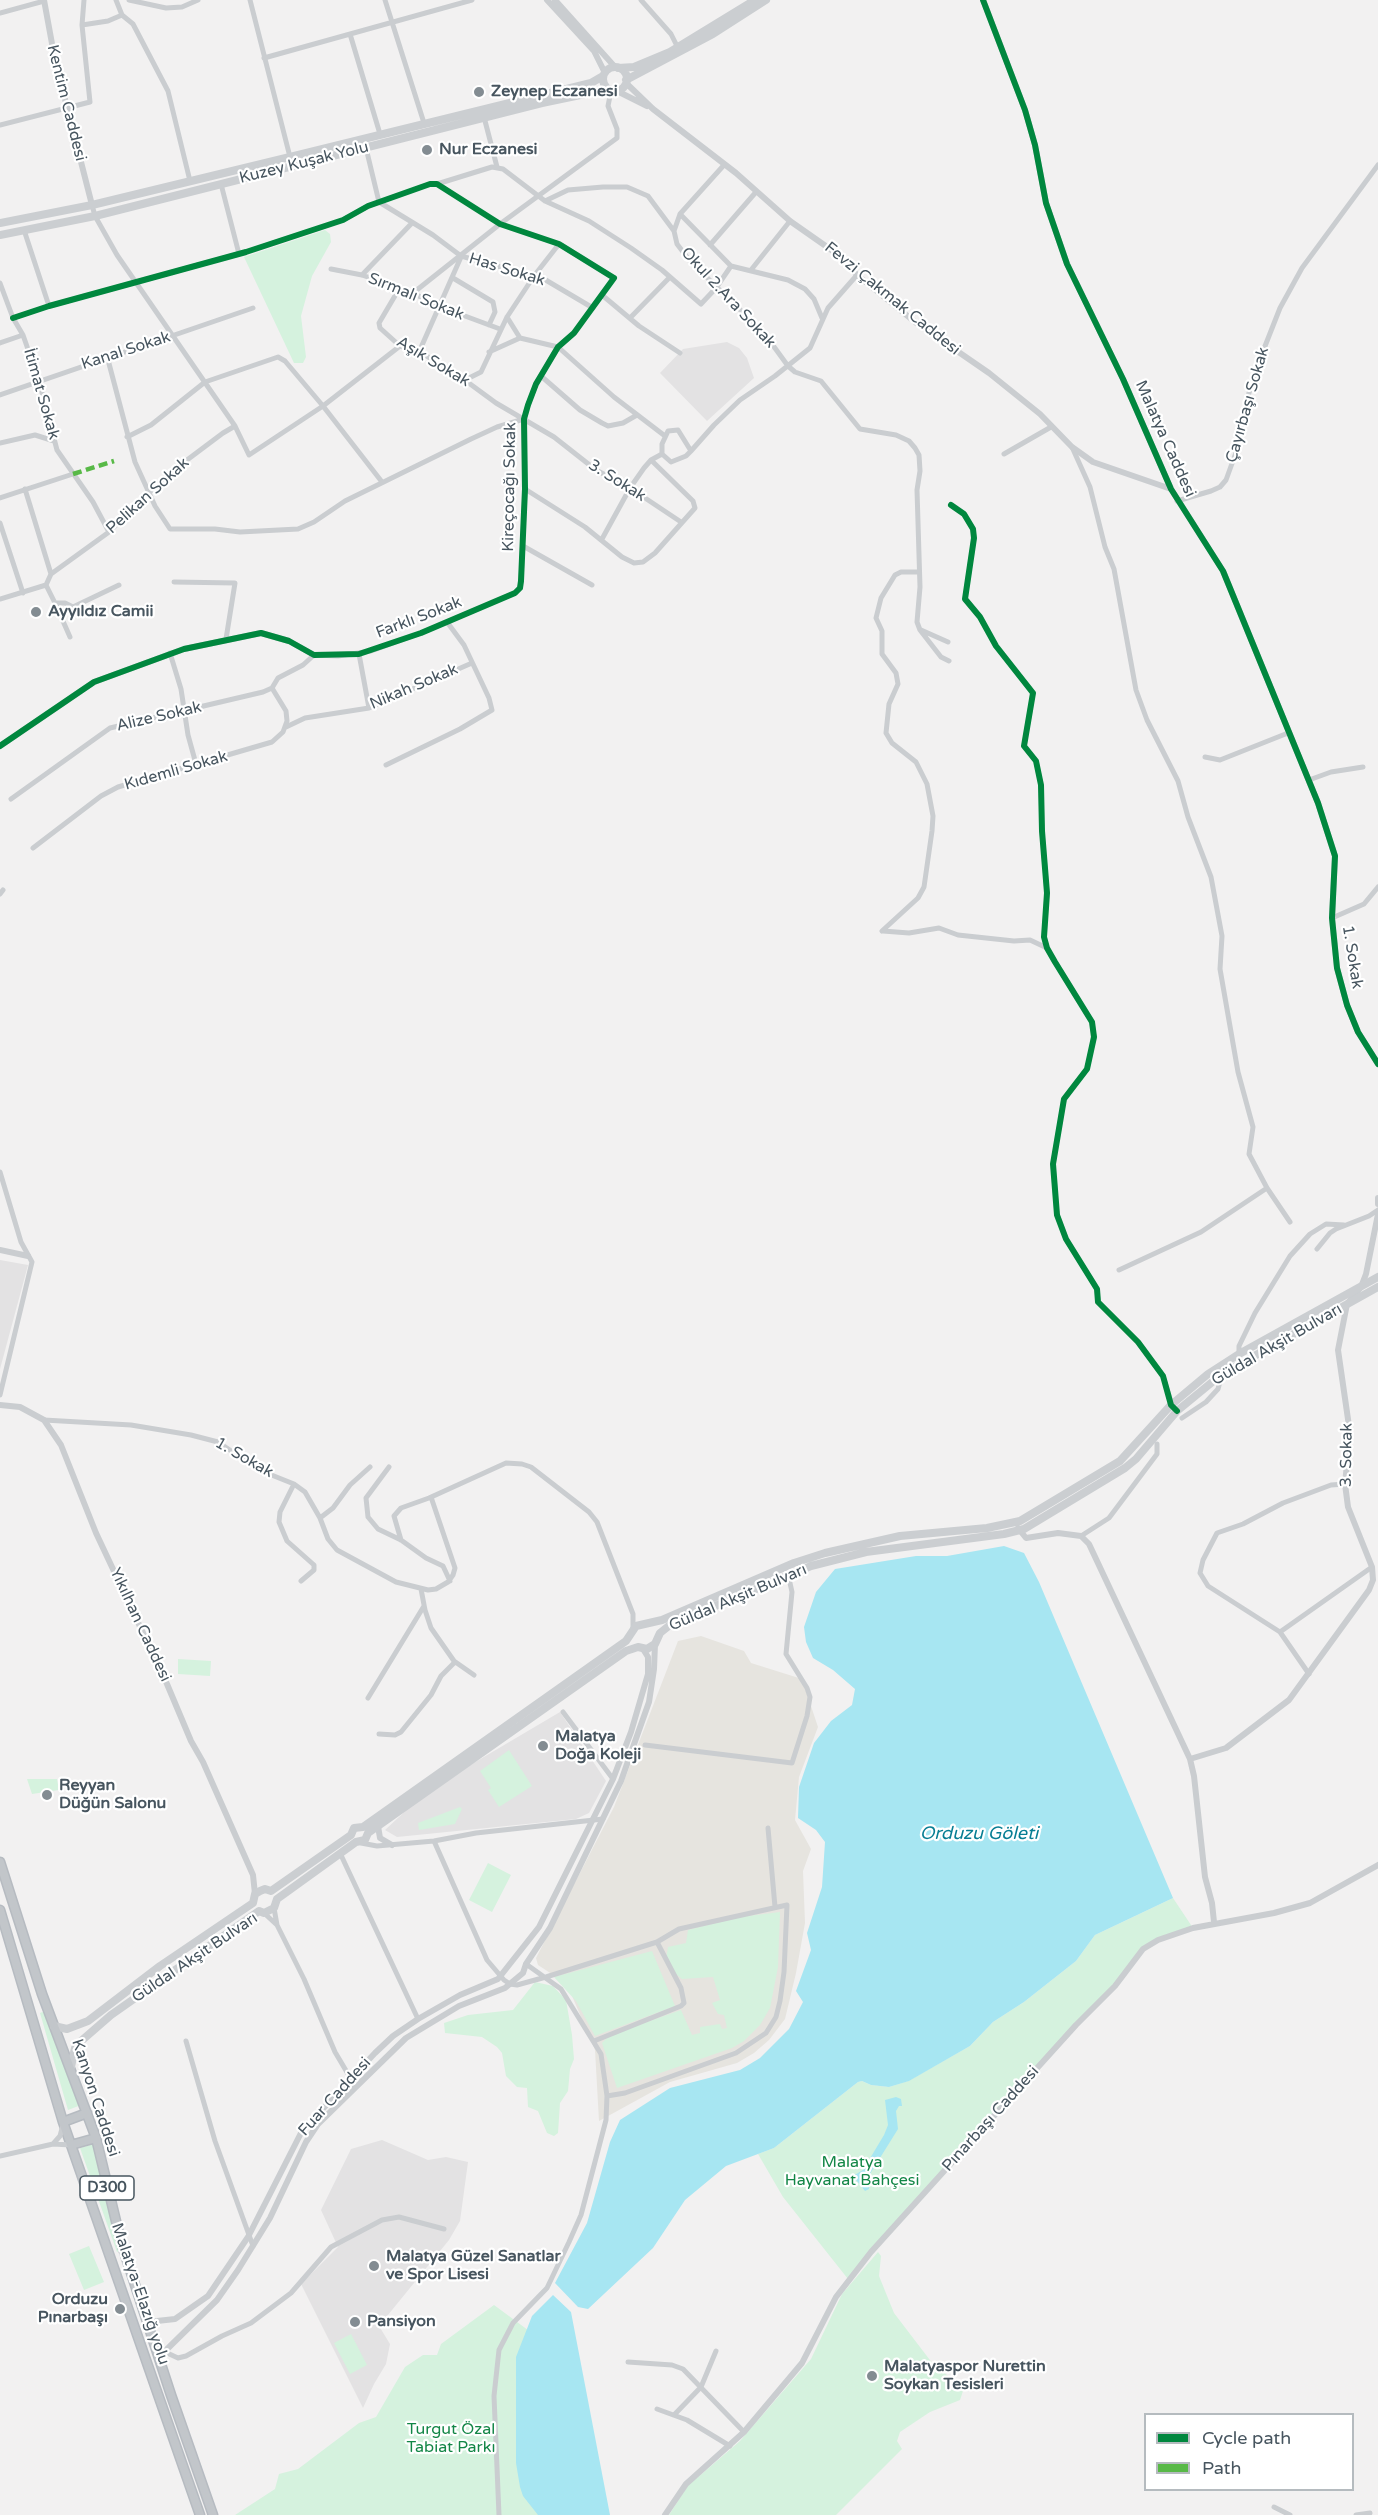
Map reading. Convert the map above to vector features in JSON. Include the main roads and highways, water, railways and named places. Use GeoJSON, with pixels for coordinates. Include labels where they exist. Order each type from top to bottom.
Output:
{"type":"FeatureCollection","features":[{"type":"Feature","properties":{"kind":"highway","name":"Kanyon Caddesi"},"geometry":{"type":"LineString","coordinates":[[0,1862],[54,2026],[96,2138],[121,2242],[148,2322],[162,2354],[213,2515]]}},
{"type":"Feature","properties":{"kind":"highway","name":"Malatya-Elazığ yolu"},"geometry":{"type":"LineString","coordinates":[[0,1910],[63,2122],[200,2515]]}},
{"type":"Feature","properties":{"kind":"highway"},"geometry":{"type":"LineString","coordinates":[[63,2122],[87,2113]]}},
{"type":"Feature","properties":{"kind":"highway"},"geometry":{"type":"LineString","coordinates":[[71,2145],[96,2138]]}},
{"type":"Feature","properties":{"kind":"main road"},"geometry":{"type":"LineString","coordinates":[[762,1],[713,34],[612,90],[603,81],[604,74],[616,68],[634,67],[678,48],[762,1]]}},
{"type":"Feature","properties":{"kind":"main road"},"geometry":{"type":"LineString","coordinates":[[616,68],[624,72],[626,81]]}},
{"type":"Feature","properties":{"kind":"main road","name":"Kuzey Kuşak Yolu"},"geometry":{"type":"LineString","coordinates":[[0,224],[92,205],[591,83],[604,74]]}},
{"type":"Feature","properties":{"kind":"main road","name":"Kuzey Kuşak Yolu"},"geometry":{"type":"LineString","coordinates":[[0,235],[95,216],[484,117],[612,90]]}},
{"type":"Feature","properties":{"kind":"main road","name":"Güldal Akşit Bulvarı"},"geometry":{"type":"LineString","coordinates":[[71,2067],[75,2048],[93,2029],[261,1912],[274,1908],[277,1899],[632,1633],[650,1623],[787,1571],[866,1552],[1019,1530],[1125,1468],[1136,1459],[1208,1374],[1239,1354],[1378,1277]]}},
{"type":"Feature","properties":{"kind":"main road","name":"Güldal Akşit Bulvarı"},"geometry":{"type":"LineString","coordinates":[[363,1836],[626,1651],[655,1644],[660,1633],[670,1625],[825,1553],[869,1542],[1014,1522],[1033,1514],[1120,1461],[1222,1374],[1378,1287]]}},
{"type":"Feature","properties":{"kind":"main road","name":"Güldal Akşit Bulvarı"},"geometry":{"type":"LineString","coordinates":[[54,2026],[67,2029],[81,2025],[160,1966],[253,1903],[255,1894],[268,1890],[351,1834],[354,1828],[363,1836]]}},
{"type":"Feature","properties":{"kind":"water","name":"Orduzu Göleti"},"geometry":{"type":"Polygon","coordinates":[[[1004,1546],[1024,1553],[1039,1582],[1173,1898],[1095,1935],[1076,1961],[1024,2002],[993,2022],[970,2046],[909,2081],[889,2087],[858,2082],[774,2148],[726,2166],[685,2200],[653,2248],[588,2309],[578,2307],[555,2283],[587,2223],[610,2142],[620,2120],[670,2088],[740,2070],[760,2058],[789,2029],[803,2002],[796,1991],[811,1950],[807,1933],[822,1887],[825,1842],[816,1830],[798,1818],[799,1787],[814,1743],[831,1721],[852,1705],[855,1689],[833,1670],[813,1658],[806,1642],[804,1627],[816,1592],[835,1569],[916,1556],[947,1556],[1004,1546]]]}},
{"type":"Feature","properties":{"kind":"water"},"geometry":{"type":"Polygon","coordinates":[[[896,2097],[901,2099],[902,2106],[899,2106],[896,2111],[898,2129],[870,2174],[869,2189],[865,2191],[853,2176],[863,2170],[884,2135],[888,2125],[885,2100],[896,2097]]]}},
{"type":"Feature","properties":{"kind":"water"},"geometry":{"type":"Polygon","coordinates":[[[553,2295],[571,2312],[610,2515],[538,2515],[523,2496],[520,2487],[516,2463],[516,2357],[532,2316],[553,2295]]]}},
{"type":"Feature","properties":{"kind":"place","name":"Zeynep Eczanesi"},"geometry":{"type":"Point","coordinates":[479,92]}},
{"type":"Feature","properties":{"kind":"place","name":"Nur Eczanesi"},"geometry":{"type":"Point","coordinates":[427,150]}},
{"type":"Feature","properties":{"kind":"place","name":"Ayyıldız Camii"},"geometry":{"type":"Point","coordinates":[36,612]}},
{"type":"Feature","properties":{"kind":"place","name":"Malatya Doğa Koleji"},"geometry":{"type":"Point","coordinates":[543,1746]}},
{"type":"Feature","properties":{"kind":"place","name":"Reyyan Düğün Salonu"},"geometry":{"type":"Point","coordinates":[47,1795]}},
{"type":"Feature","properties":{"kind":"place","name":"Malatya Güzel Sanatlar ve Spor Lisesi"},"geometry":{"type":"Point","coordinates":[374,2266]}},
{"type":"Feature","properties":{"kind":"place","name":"Orduzu Pınarbaşı"},"geometry":{"type":"Point","coordinates":[120,2309]}},
{"type":"Feature","properties":{"kind":"place","name":"Pansiyon"},"geometry":{"type":"Point","coordinates":[355,2322]}},
{"type":"Feature","properties":{"kind":"place","name":"Malatyaspor Nurettin Soykan Tesisleri"},"geometry":{"type":"Point","coordinates":[872,2376]}},
{"type":"Feature","properties":{"kind":"park label","name":"Malatya Hayvanat Bahçesi"},"geometry":{"type":"Point","coordinates":[852,2172]}},
{"type":"Feature","properties":{"kind":"park label","name":"Turgut Özal Tabiat Parkı"},"geometry":{"type":"Point","coordinates":[451,2439]}}]}
